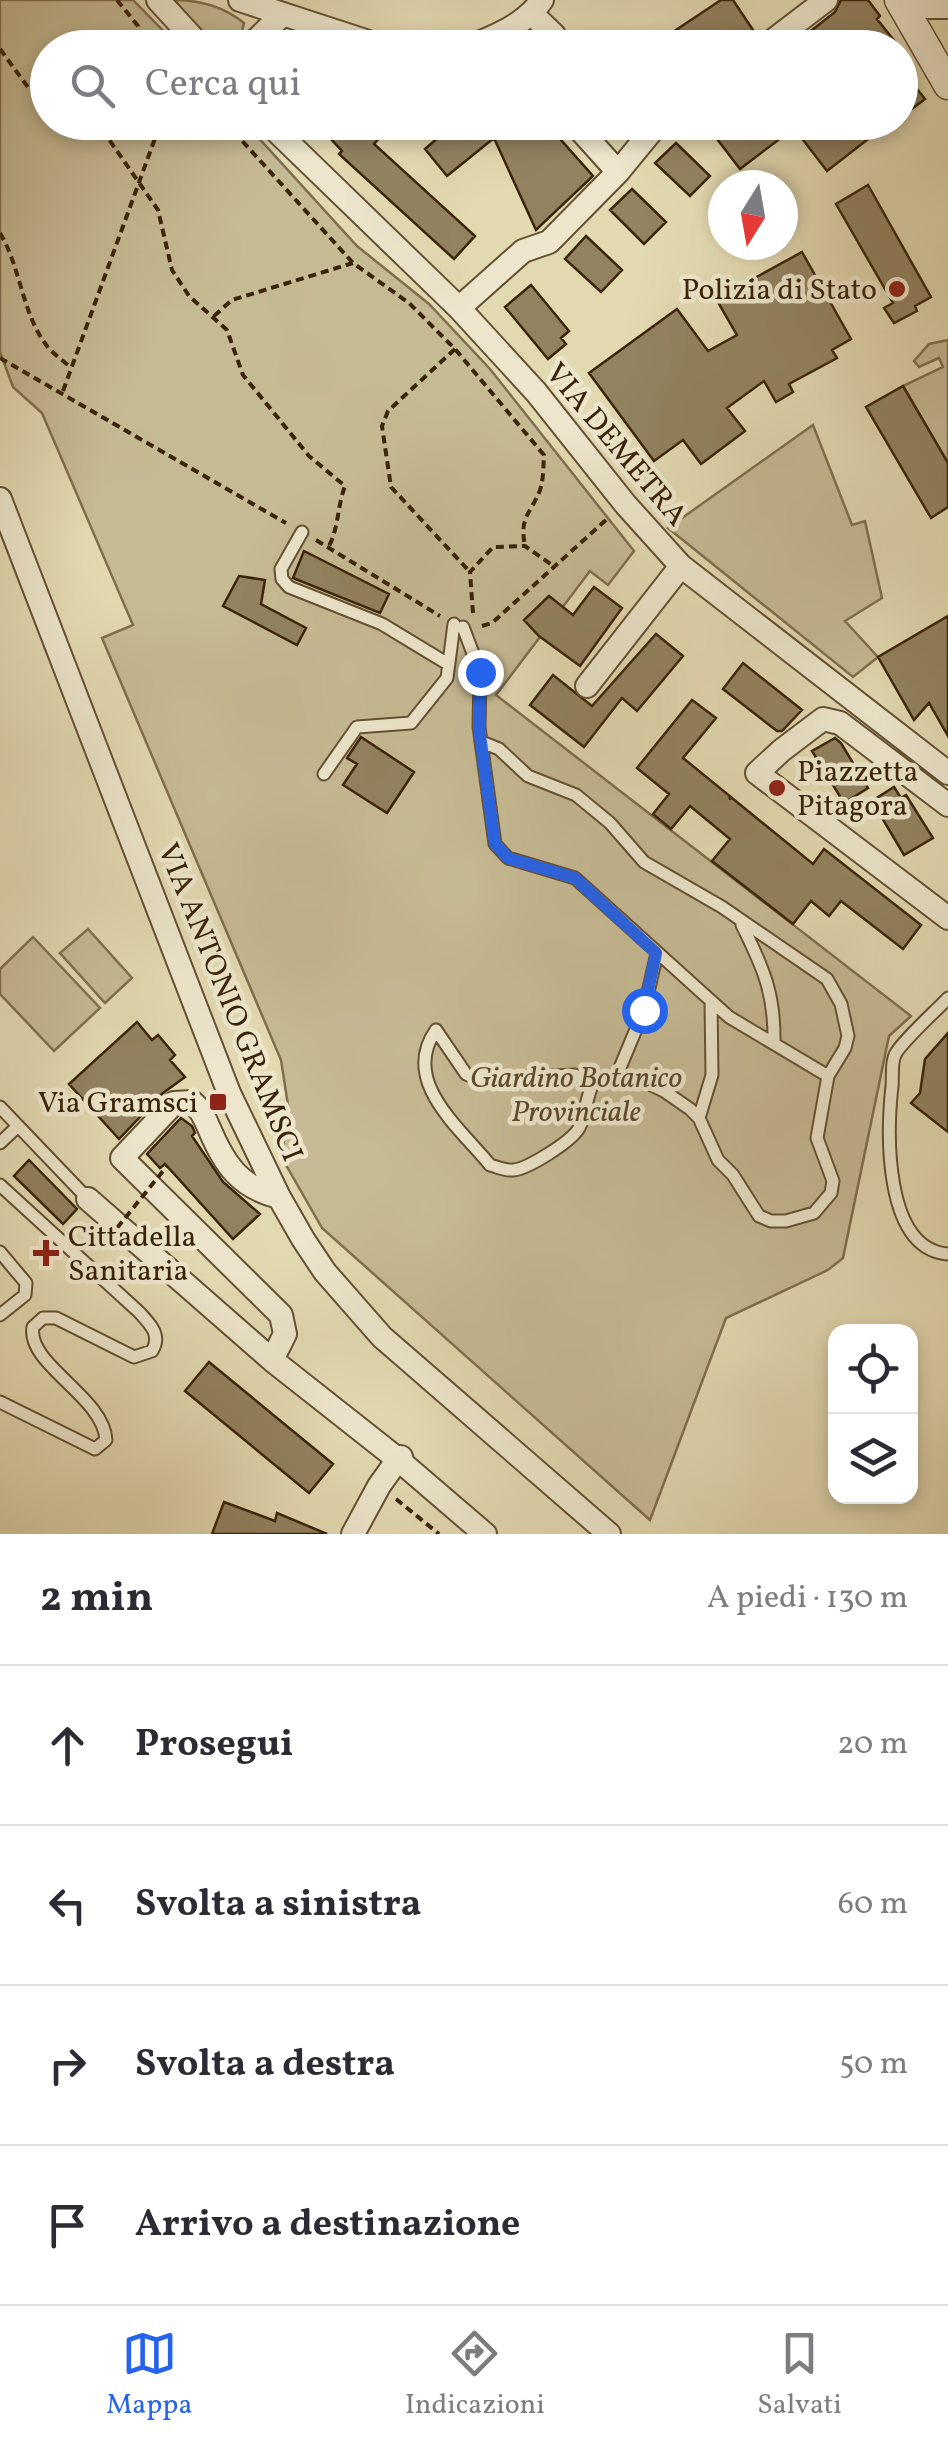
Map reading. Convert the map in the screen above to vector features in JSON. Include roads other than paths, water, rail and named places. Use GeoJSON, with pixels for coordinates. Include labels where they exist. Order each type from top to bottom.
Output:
{"type":"FeatureCollection","features":[{"type":"Feature","properties":{"kind":"street"},"geometry":{"type":"LineString","coordinates":[[158,0],[186,30]]}},
{"type":"Feature","properties":{"kind":"street"},"geometry":{"type":"LineString","coordinates":[[240,0],[330,30]]}},
{"type":"Feature","properties":{"kind":"street"},"geometry":{"type":"LineString","coordinates":[[787,30],[826,0]]}},
{"type":"Feature","properties":{"kind":"street"},"geometry":{"type":"LineString","coordinates":[[901,3],[948,7]]}},
{"type":"Feature","properties":{"kind":"street"},"geometry":{"type":"LineString","coordinates":[[901,3],[916,30]]}},
{"type":"Feature","properties":{"kind":"street"},"geometry":{"type":"LineString","coordinates":[[504,30],[537,7],[551,30]]}},
{"type":"Feature","properties":{"kind":"street"},"geometry":{"type":"LineString","coordinates":[[267,30],[282,15]]}},
{"type":"Feature","properties":{"kind":"street"},"geometry":{"type":"LineString","coordinates":[[918,33],[948,85]]}},
{"type":"Feature","properties":{"kind":"street","name":"VIA DEMETRA"},"geometry":{"type":"LineString","coordinates":[[286,140],[459,308],[536,392],[626,505],[681,566],[948,774]]}},
{"type":"Feature","properties":{"kind":"street"},"geometry":{"type":"LineString","coordinates":[[589,140],[618,172]]}},
{"type":"Feature","properties":{"kind":"street"},"geometry":{"type":"LineString","coordinates":[[459,308],[523,251],[549,242],[644,140]]}},
{"type":"Feature","properties":{"kind":"street","name":"VIA ANTONIO GRAMSCI"},"geometry":{"type":"LineString","coordinates":[[0,499],[230,1092],[279,1197],[324,1272],[382,1337],[609,1534]]}},
{"type":"Feature","properties":{"kind":"street"},"geometry":{"type":"LineString","coordinates":[[587,686],[681,566]]}},
{"type":"Feature","properties":{"kind":"street"},"geometry":{"type":"LineString","coordinates":[[948,805],[840,723],[824,719],[757,773],[948,918]]}},
{"type":"Feature","properties":{"kind":"street"},"geometry":{"type":"LineString","coordinates":[[272,1360],[285,1334],[281,1316],[122,1158],[174,1103],[185,1100],[201,1111],[232,1172],[253,1188],[279,1197]]}},
{"type":"Feature","properties":{"kind":"street"},"geometry":{"type":"LineString","coordinates":[[88,1200],[272,1360],[484,1534]]}},
{"type":"Feature","properties":{"kind":"street"},"geometry":{"type":"LineString","coordinates":[[354,1534],[379,1486],[398,1460]]}},
{"type":"Feature","properties":{"kind":"lane"},"geometry":{"type":"LineString","coordinates":[[302,532],[280,569],[289,587],[382,624],[448,664]]}},
{"type":"Feature","properties":{"kind":"lane"},"geometry":{"type":"LineString","coordinates":[[324,774],[358,727],[412,722],[447,678],[448,664],[464,626],[480,672],[479,728],[495,844],[500,853],[575,878],[729,1017],[828,1076]]}},
{"type":"Feature","properties":{"kind":"lane"},"geometry":{"type":"LineString","coordinates":[[482,742],[500,749],[528,776],[576,795],[603,816],[644,862],[722,906],[827,979],[845,1015],[848,1036],[828,1076],[817,1138],[833,1181],[831,1193],[814,1213],[800,1218],[771,1221],[760,1216],[718,1160],[699,1118],[664,1091],[634,1077],[616,1076],[592,1083],[575,1075],[477,1080],[466,1074],[436,1030],[426,1045],[422,1069],[432,1094],[490,1165],[504,1170],[523,1168],[573,1138],[592,1083]]}},
{"type":"Feature","properties":{"kind":"lane"},"geometry":{"type":"LineString","coordinates":[[741,922],[770,983],[774,1044]]}},
{"type":"Feature","properties":{"kind":"lane"},"geometry":{"type":"LineString","coordinates":[[616,1076],[644,1010],[656,953]]}},
{"type":"Feature","properties":{"kind":"lane"},"geometry":{"type":"LineString","coordinates":[[948,998],[895,1054],[887,1133],[902,1216],[919,1239],[936,1253],[948,1254]]}},
{"type":"Feature","properties":{"kind":"lane"},"geometry":{"type":"LineString","coordinates":[[699,1118],[712,1075],[711,1001]]}},
{"type":"Feature","properties":{"kind":"lane"},"geometry":{"type":"LineString","coordinates":[[0,1107],[88,1200]]}},
{"type":"Feature","properties":{"kind":"lane"},"geometry":{"type":"LineString","coordinates":[[0,1143],[17,1127]]}},
{"type":"Feature","properties":{"kind":"lane"},"geometry":{"type":"LineString","coordinates":[[0,1185],[139,1312],[153,1328],[156,1340],[146,1355],[134,1357],[56,1318],[43,1318],[34,1326],[35,1345],[102,1422],[106,1440],[95,1449],[0,1402]]}},
{"type":"Feature","properties":{"kind":"lane"},"geometry":{"type":"LineString","coordinates":[[0,1252],[26,1284],[25,1295],[0,1316]]}},
{"type":"Feature","properties":{"kind":"place","name":"Polizia di Stato"},"geometry":{"type":"Point","coordinates":[897,289]}},
{"type":"Feature","properties":{"kind":"place","name":"Piazzetta Pitagora"},"geometry":{"type":"Point","coordinates":[777,788]}},
{"type":"Feature","properties":{"kind":"place","name":"Via Gramsci"},"geometry":{"type":"Point","coordinates":[218,1102]}},
{"type":"Feature","properties":{"kind":"place","name":"Cittadella Sanitaria"},"geometry":{"type":"Point","coordinates":[46,1253]}},
{"type":"Feature","properties":{"kind":"park label","name":"Giardino Botanico Provinciale"},"geometry":{"type":"Point","coordinates":[576,1094]}}]}
